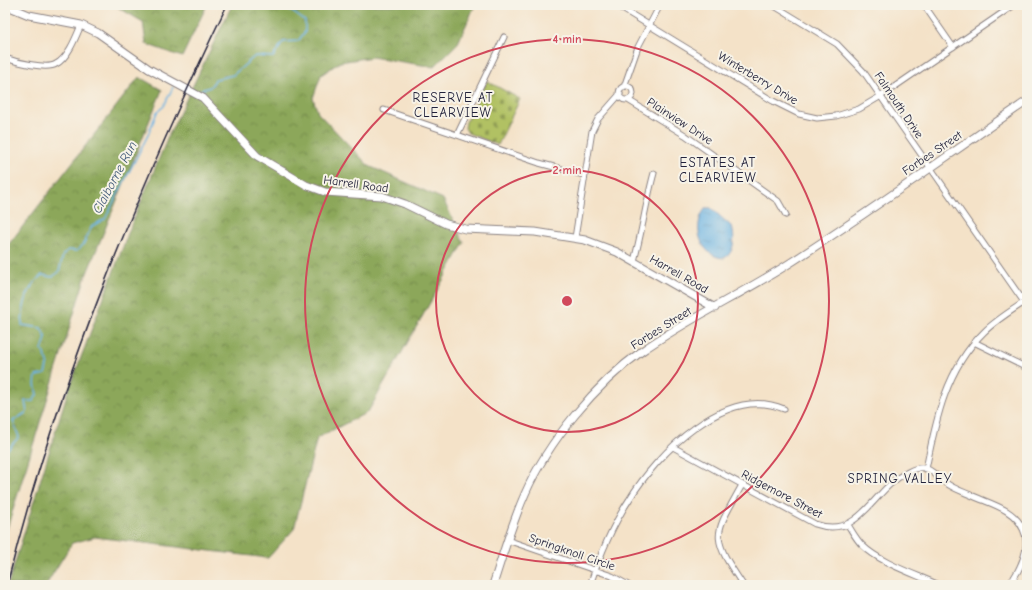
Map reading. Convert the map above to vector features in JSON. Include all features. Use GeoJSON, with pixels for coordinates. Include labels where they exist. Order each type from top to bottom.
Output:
{"type":"FeatureCollection","features":[{"type":"Feature","properties":{"kind":"street","name":"Harrell Road"},"geometry":{"type":"LineString","coordinates":[[5,5],[29,15],[81,26],[98,32],[149,69],[203,98],[257,156],[290,177],[315,189],[336,193],[382,196],[405,204],[446,224],[465,229],[535,232],[574,238],[602,246],[634,261],[715,308]]}},
{"type":"Feature","properties":{"kind":"street","name":"Winterberry Drive"},"geometry":{"type":"LineString","coordinates":[[616,5],[773,101],[799,114],[818,118],[836,116],[859,109],[881,96],[1014,5]]}},
{"type":"Feature","properties":{"kind":"street"},"geometry":{"type":"LineString","coordinates":[[574,238],[584,175],[594,126],[620,94],[620,90],[624,87],[649,25],[660,5]]}},
{"type":"Feature","properties":{"kind":"street","name":"Falmouth Drive"},"geometry":{"type":"LineString","coordinates":[[773,5],[837,44],[864,71],[930,168],[1026,301]]}},
{"type":"Feature","properties":{"kind":"street"},"geometry":{"type":"LineString","coordinates":[[924,5],[952,47]]}},
{"type":"Feature","properties":{"kind":"street"},"geometry":{"type":"LineString","coordinates":[[5,58],[46,67],[55,65],[66,53],[81,26]]}},
{"type":"Feature","properties":{"kind":"street"},"geometry":{"type":"LineString","coordinates":[[457,135],[504,37]]}},
{"type":"Feature","properties":{"kind":"street"},"geometry":{"type":"LineString","coordinates":[[612,103],[633,96],[633,91],[630,88],[628,76]]}},
{"type":"Feature","properties":{"kind":"street"},"geometry":{"type":"LineString","coordinates":[[624,87],[630,88]]}},
{"type":"Feature","properties":{"kind":"street"},"geometry":{"type":"LineString","coordinates":[[620,94],[626,99]]}},
{"type":"Feature","properties":{"kind":"street","name":"Plainview Drive"},"geometry":{"type":"LineString","coordinates":[[633,96],[636,105]]}},
{"type":"Feature","properties":{"kind":"street","name":"Plainview Drive"},"geometry":{"type":"LineString","coordinates":[[626,99],[700,146],[778,201],[786,215]]}},
{"type":"Feature","properties":{"kind":"street","name":"Forbes Street"},"geometry":{"type":"LineString","coordinates":[[493,585],[507,540],[525,493],[542,461],[574,418],[617,372],[643,351],[790,263],[1027,102]]}},
{"type":"Feature","properties":{"kind":"street"},"geometry":{"type":"LineString","coordinates":[[384,110],[562,170],[584,175]]}},
{"type":"Feature","properties":{"kind":"street"},"geometry":{"type":"LineString","coordinates":[[634,261],[640,240],[645,206],[654,173]]}},
{"type":"Feature","properties":{"kind":"street"},"geometry":{"type":"LineString","coordinates":[[926,469],[935,426],[945,392],[958,366],[974,342],[993,324],[1026,301]]}},
{"type":"Feature","properties":{"kind":"street"},"geometry":{"type":"LineString","coordinates":[[974,342],[1027,368]]}},
{"type":"Feature","properties":{"kind":"street"},"geometry":{"type":"LineString","coordinates":[[590,585],[612,530],[629,499],[650,471],[673,447],[702,423],[734,407],[743,404],[762,403],[784,409]]}},
{"type":"Feature","properties":{"kind":"street","name":"Ridgemore Street"},"geometry":{"type":"LineString","coordinates":[[673,447],[815,524],[834,528],[848,525]]}},
{"type":"Feature","properties":{"kind":"street"},"geometry":{"type":"LineString","coordinates":[[939,585],[868,550],[858,540],[848,525],[863,514],[894,480],[913,469],[926,469],[952,487],[1008,512],[1020,523],[1026,535],[1026,549],[1020,566],[1009,585]]}},
{"type":"Feature","properties":{"kind":"street"},"geometry":{"type":"LineString","coordinates":[[742,485],[723,520],[719,540],[724,557],[743,585]]}},
{"type":"Feature","properties":{"kind":"street","name":"Springknoll Circle"},"geometry":{"type":"LineString","coordinates":[[507,540],[612,576],[628,585]]}},
{"type":"Feature","properties":{"kind":"green space"},"geometry":{"type":"Polygon","coordinates":[[[114,5],[207,5],[182,57],[146,44],[143,22],[114,5]]]}},
{"type":"Feature","properties":{"kind":"green space"},"geometry":{"type":"Polygon","coordinates":[[[232,5],[475,5],[458,43],[434,67],[372,57],[340,62],[321,75],[313,98],[318,113],[369,166],[443,199],[464,243],[368,412],[317,438],[294,529],[268,558],[95,537],[72,543],[46,585],[8,585],[67,394],[132,223],[168,137],[232,5]]]}},
{"type":"Feature","properties":{"kind":"green space"},"geometry":{"type":"Polygon","coordinates":[[[139,77],[162,90],[85,278],[5,535],[5,249],[139,77]]]}},
{"type":"Feature","properties":{"kind":"green space"},"geometry":{"type":"Polygon","coordinates":[[[487,81],[520,99],[498,145],[468,133],[465,128],[466,122],[487,81]]]}},
{"type":"Feature","properties":{"kind":"water"},"geometry":{"type":"Polygon","coordinates":[[[706,208],[711,208],[732,227],[734,240],[732,249],[728,256],[724,258],[709,252],[700,239],[699,223],[701,215],[706,208]]]}},
{"type":"Feature","properties":{"kind":"waterway","name":"Claiborne Run"},"geometry":{"type":"LineString","coordinates":[[201,90],[210,87],[216,79],[233,75],[255,56],[273,57],[283,42],[298,41],[305,32],[305,21],[283,5]]}},
{"type":"Feature","properties":{"kind":"waterway","name":"Claiborne Run"},"geometry":{"type":"LineString","coordinates":[[5,452],[19,437],[13,421],[27,412],[25,401],[33,401],[37,395],[35,384],[36,376],[45,374],[48,362],[42,350],[46,338],[41,328],[22,325],[26,297],[32,285],[42,275],[52,277],[59,272],[63,255],[68,250],[77,251],[83,245],[92,226],[105,219],[148,135],[157,112],[164,106],[173,87]]}},
{"type":"Feature","properties":{"kind":"railway"},"geometry":{"type":"LineString","coordinates":[[7,585],[27,510],[50,435],[102,289],[162,146],[227,5]]}},
{"type":"Feature","properties":{"kind":"district","name":"RESERVE AT CLEARVIEW"},"geometry":{"type":"Point","coordinates":[453,104]}},
{"type":"Feature","properties":{"kind":"district","name":"ESTATES AT CLEARVIEW"},"geometry":{"type":"Point","coordinates":[718,170]}},
{"type":"Feature","properties":{"kind":"district","name":"SPRING VALLEY"},"geometry":{"type":"Point","coordinates":[900,478]}}]}
